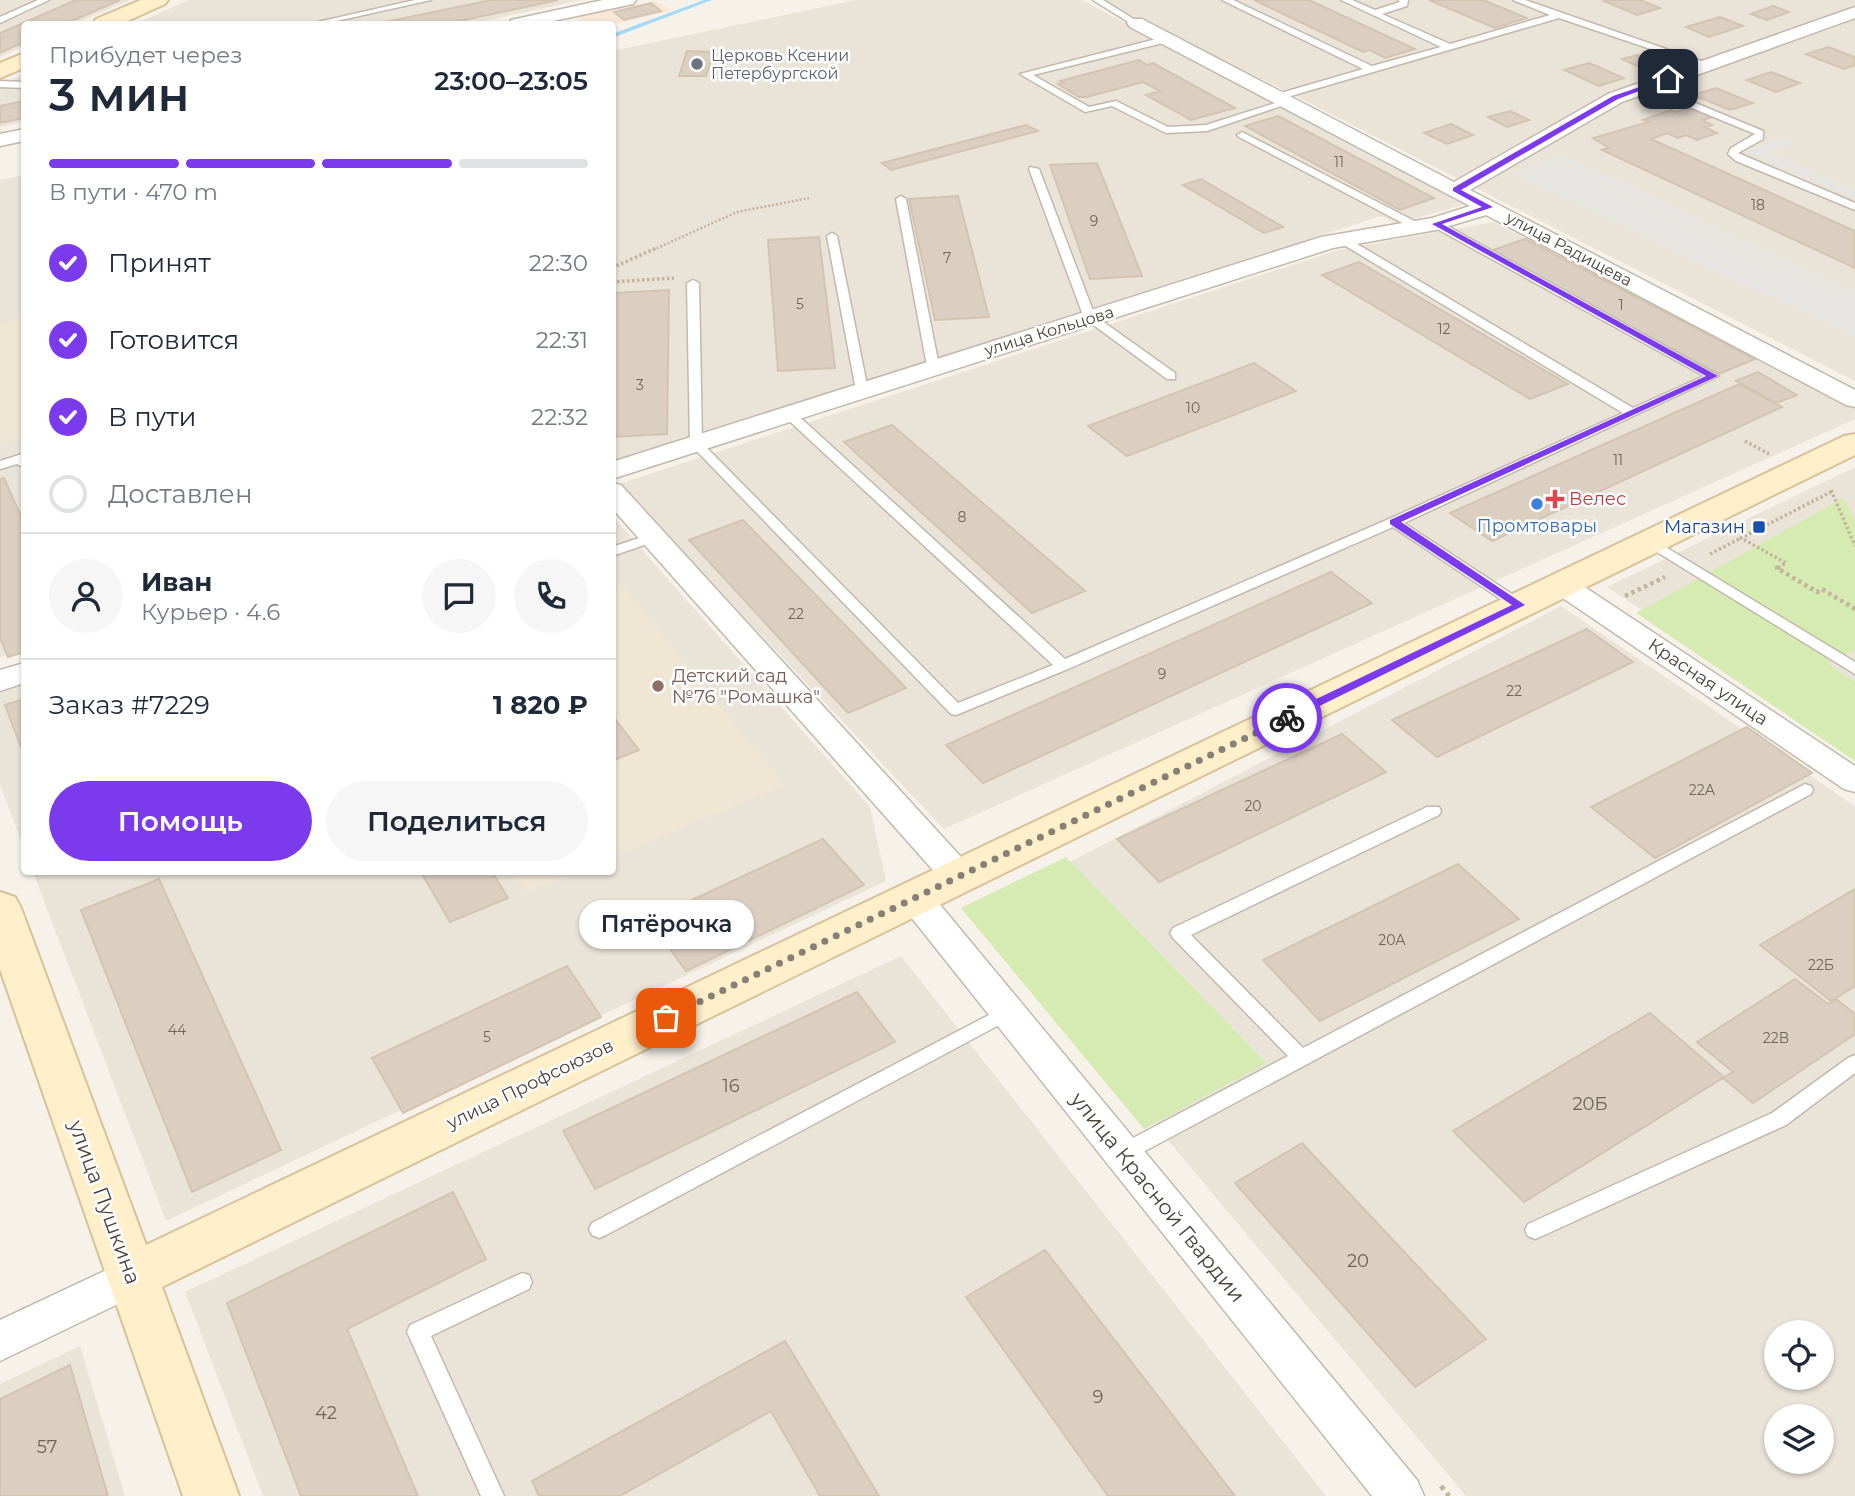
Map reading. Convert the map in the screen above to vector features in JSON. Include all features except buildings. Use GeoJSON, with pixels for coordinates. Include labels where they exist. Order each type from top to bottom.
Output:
{"type":"FeatureCollection","features":[{"type":"Feature","properties":{"kind":"street"},"geometry":{"type":"LineString","coordinates":[[111,21],[158,0]]}},
{"type":"Feature","properties":{"kind":"street"},"geometry":{"type":"LineString","coordinates":[[531,21],[627,0]]}},
{"type":"Feature","properties":{"kind":"street"},"geometry":{"type":"LineString","coordinates":[[1455,190],[1615,98],[1855,12]]}},
{"type":"Feature","properties":{"kind":"street","name":"улица Радищева"},"geometry":{"type":"LineString","coordinates":[[1136,23],[1855,400]]}},
{"type":"Feature","properties":{"kind":"street"},"geometry":{"type":"LineString","coordinates":[[0,71],[21,61]]}},
{"type":"Feature","properties":{"kind":"street"},"geometry":{"type":"LineString","coordinates":[[0,140],[21,136]]}},
{"type":"Feature","properties":{"kind":"street","name":"улица Кольцова"},"geometry":{"type":"LineString","coordinates":[[616,470],[933,366],[1343,240],[1427,226],[1489,207]]}},
{"type":"Feature","properties":{"kind":"street","name":"улица Профсоюзов"},"geometry":{"type":"LineString","coordinates":[[0,1341],[1855,443]]}},
{"type":"Feature","properties":{"kind":"street"},"geometry":{"type":"LineString","coordinates":[[616,495],[959,877]]}},
{"type":"Feature","properties":{"kind":"street","name":"Красная улица"},"geometry":{"type":"LineString","coordinates":[[1561,584],[1855,780]]}},
{"type":"Feature","properties":{"kind":"street"},"geometry":{"type":"LineString","coordinates":[[0,681],[21,674]]}},
{"type":"Feature","properties":{"kind":"street","name":"улица Красной Гвардии"},"geometry":{"type":"LineString","coordinates":[[915,898],[1401,1496]]}},
{"type":"Feature","properties":{"kind":"street","name":"улица Пушкина"},"geometry":{"type":"LineString","coordinates":[[0,908],[211,1496]]}},
{"type":"Feature","properties":{"kind":"lane"},"geometry":{"type":"LineString","coordinates":[[0,20],[46,0]]}},
{"type":"Feature","properties":{"kind":"lane"},"geometry":{"type":"LineString","coordinates":[[327,21],[427,0]]}},
{"type":"Feature","properties":{"kind":"lane","name":"улица Радищева"},"geometry":{"type":"LineString","coordinates":[[1097,0],[1136,23]]}},
{"type":"Feature","properties":{"kind":"lane"},"geometry":{"type":"LineString","coordinates":[[1226,0],[1370,69]]}},
{"type":"Feature","properties":{"kind":"lane"},"geometry":{"type":"LineString","coordinates":[[1345,0],[1449,47]]}},
{"type":"Feature","properties":{"kind":"lane"},"geometry":{"type":"LineString","coordinates":[[1375,13],[1404,4],[1402,0]]}},
{"type":"Feature","properties":{"kind":"lane"},"geometry":{"type":"LineString","coordinates":[[1517,0],[1707,65]]}},
{"type":"Feature","properties":{"kind":"lane"},"geometry":{"type":"LineString","coordinates":[[1168,39],[1026,74],[1088,110],[1113,103],[1166,130],[1207,128],[1370,69],[1559,15]]}},
{"type":"Feature","properties":{"kind":"lane"},"geometry":{"type":"LineString","coordinates":[[0,84],[21,85]]}},
{"type":"Feature","properties":{"kind":"lane"},"geometry":{"type":"LineString","coordinates":[[1649,87],[1760,133],[1760,137],[1735,150],[1733,154],[1740,159],[1855,207]]}},
{"type":"Feature","properties":{"kind":"lane"},"geometry":{"type":"LineString","coordinates":[[687,280],[696,444],[956,710],[1394,522],[1713,376],[1427,226],[1242,135]]}},
{"type":"Feature","properties":{"kind":"lane"},"geometry":{"type":"LineString","coordinates":[[1034,169],[1090,318],[1171,376]]}},
{"type":"Feature","properties":{"kind":"lane"},"geometry":{"type":"LineString","coordinates":[[901,199],[933,366]]}},
{"type":"Feature","properties":{"kind":"lane"},"geometry":{"type":"LineString","coordinates":[[832,236],[862,390]]}},
{"type":"Feature","properties":{"kind":"lane"},"geometry":{"type":"LineString","coordinates":[[1343,240],[1632,413]]}},
{"type":"Feature","properties":{"kind":"lane"},"geometry":{"type":"LineString","coordinates":[[789,414],[1063,666]]}},
{"type":"Feature","properties":{"kind":"lane"},"geometry":{"type":"LineString","coordinates":[[0,465],[21,458]]}},
{"type":"Feature","properties":{"kind":"lane"},"geometry":{"type":"LineString","coordinates":[[1394,522],[1520,605]]}},
{"type":"Feature","properties":{"kind":"lane"},"geometry":{"type":"LineString","coordinates":[[616,551],[654,537]]}},
{"type":"Feature","properties":{"kind":"lane"},"geometry":{"type":"LineString","coordinates":[[1649,541],[1855,669]]}},
{"type":"Feature","properties":{"kind":"lane"},"geometry":{"type":"LineString","coordinates":[[1123,1153],[1805,790]]}},
{"type":"Feature","properties":{"kind":"lane"},"geometry":{"type":"LineString","coordinates":[[1301,1058],[1179,933],[1433,811]]}},
{"type":"Feature","properties":{"kind":"lane"},"geometry":{"type":"LineString","coordinates":[[599,1229],[1008,1012]]}},
{"type":"Feature","properties":{"kind":"lane"},"geometry":{"type":"LineString","coordinates":[[1535,1230],[1779,1119],[1855,1063]]}},
{"type":"Feature","properties":{"kind":"lane"},"geometry":{"type":"LineString","coordinates":[[493,1496],[418,1332],[522,1282]]}},
{"type":"Feature","properties":{"kind":"path"},"geometry":{"type":"LineString","coordinates":[[616,266],[737,212],[809,198]]}},
{"type":"Feature","properties":{"kind":"path"},"geometry":{"type":"LineString","coordinates":[[616,282],[687,280]]}},
{"type":"Feature","properties":{"kind":"path"},"geometry":{"type":"LineString","coordinates":[[1833,491],[1741,538],[1786,563],[1777,568],[1816,592],[1822,589],[1855,609]]}},
{"type":"Feature","properties":{"kind":"shaded area"},"geometry":{"type":"Polygon","coordinates":[[[0,0],[130,0],[81,21],[21,21],[21,47],[0,57],[0,0]]]}},
{"type":"Feature","properties":{"kind":"shaded area"},"geometry":{"type":"Polygon","coordinates":[[[189,0],[582,0],[484,21],[142,21],[189,0]]]}},
{"type":"Feature","properties":{"kind":"shaded area"},"geometry":{"type":"Polygon","coordinates":[[[856,0],[1082,0],[1465,204],[1396,224],[1381,216],[616,460],[616,50],[856,0]]]}},
{"type":"Feature","properties":{"kind":"shaded area"},"geometry":{"type":"Polygon","coordinates":[[[1099,0],[1855,0],[1855,381],[1270,83],[1099,0]]]}},
{"type":"Feature","properties":{"kind":"shaded area"},"geometry":{"type":"Polygon","coordinates":[[[655,1],[672,10],[616,24],[616,21],[584,21],[578,17],[655,1]]]}},
{"type":"Feature","properties":{"kind":"shaded area"},"geometry":{"type":"Polygon","coordinates":[[[21,75],[21,123],[0,127],[0,85],[21,75]]]}},
{"type":"Feature","properties":{"kind":"shaded area"},"geometry":{"type":"Polygon","coordinates":[[[1781,138],[1791,142],[1766,152],[1855,190],[1855,199],[1745,151],[1781,138]]]}},
{"type":"Feature","properties":{"kind":"shaded area"},"geometry":{"type":"Polygon","coordinates":[[[1562,155],[1855,293],[1855,303],[1552,159],[1562,155]]]}},
{"type":"Feature","properties":{"kind":"shaded area"},"geometry":{"type":"Polygon","coordinates":[[[1550,160],[1855,304],[1855,337],[1513,173],[1550,160]]]}},
{"type":"Feature","properties":{"kind":"shaded area"},"geometry":{"type":"Polygon","coordinates":[[[21,176],[21,650],[0,657],[0,180],[21,176]]]}},
{"type":"Feature","properties":{"kind":"shaded area"},"geometry":{"type":"Polygon","coordinates":[[[1494,222],[1855,408],[1855,419],[944,829],[619,484],[1338,250],[1494,222]]]}},
{"type":"Feature","properties":{"kind":"shaded area"},"geometry":{"type":"Polygon","coordinates":[[[21,318],[21,437],[0,443],[0,324],[21,318]]]}},
{"type":"Feature","properties":{"kind":"shaded area"},"geometry":{"type":"Polygon","coordinates":[[[1855,467],[1855,749],[1607,587],[1855,467]]]}},
{"type":"Feature","properties":{"kind":"shaded area"},"geometry":{"type":"Polygon","coordinates":[[[616,520],[870,807],[886,881],[166,1221],[34,875],[616,875],[616,520]]]}},
{"type":"Feature","properties":{"kind":"shaded area","name":"Детский сад №76 \"Ромашка\""},"geometry":{"type":"Polygon","coordinates":[[[621,584],[784,785],[616,856],[616,586],[621,584]]]}},
{"type":"Feature","properties":{"kind":"shaded area"},"geometry":{"type":"Polygon","coordinates":[[[1561,606],[1855,806],[1855,1496],[1466,1496],[976,911],[1561,606]]]}},
{"type":"Feature","properties":{"kind":"shaded area"},"geometry":{"type":"Polygon","coordinates":[[[21,686],[21,841],[0,785],[0,693],[21,686]]]}},
{"type":"Feature","properties":{"kind":"shaded area"},"geometry":{"type":"Polygon","coordinates":[[[514,875],[570,875],[526,893],[514,875]]]}},
{"type":"Feature","properties":{"kind":"shaded area"},"geometry":{"type":"Polygon","coordinates":[[[901,956],[1326,1496],[263,1496],[185,1292],[901,956]]]}},
{"type":"Feature","properties":{"kind":"shaded area"},"geometry":{"type":"Polygon","coordinates":[[[80,1346],[125,1496],[0,1496],[0,1384],[80,1346]]]}},
{"type":"Feature","properties":{"kind":"green space"},"geometry":{"type":"Polygon","coordinates":[[[1843,498],[1855,519],[1855,650],[1828,664],[1855,682],[1855,761],[1636,613],[1843,498]]]}},
{"type":"Feature","properties":{"kind":"green space"},"geometry":{"type":"Polygon","coordinates":[[[1066,857],[1266,1063],[1144,1129],[961,908],[1066,857]]]}},
{"type":"Feature","properties":{"kind":"waterway"},"geometry":{"type":"LineString","coordinates":[[616,35],[709,0]]}},
{"type":"Feature","properties":{"kind":"way so far"},"geometry":{"type":"LineString","coordinates":[[666,1018],[1287,718]]}},
{"type":"Feature","properties":{"kind":"place","name":"Церковь Ксении Петербургской"},"geometry":{"type":"Point","coordinates":[697,64]}},
{"type":"Feature","properties":{"kind":"place","name":"Велес"},"geometry":{"type":"Point","coordinates":[1555,499]}},
{"type":"Feature","properties":{"kind":"place","name":"Промтовары"},"geometry":{"type":"Point","coordinates":[1537,504]}},
{"type":"Feature","properties":{"kind":"place","name":"Магазин"},"geometry":{"type":"Point","coordinates":[1759,527]}},
{"type":"Feature","properties":{"kind":"place","name":"Детский сад №76 \"Ромашка\""},"geometry":{"type":"Point","coordinates":[658,686]}},
{"type":"Feature","properties":{"kind":"place","name":"Пятёрочка"},"geometry":{"type":"Point","coordinates":[666,1018]}},
{"type":"Feature","properties":{"kind":"route"},"geometry":{"type":"LineString","coordinates":[[1287,718],[1520,605],[1394,522],[1713,376],[1436,224],[1489,207],[1455,190],[1615,98],[1668,79]]}}]}
